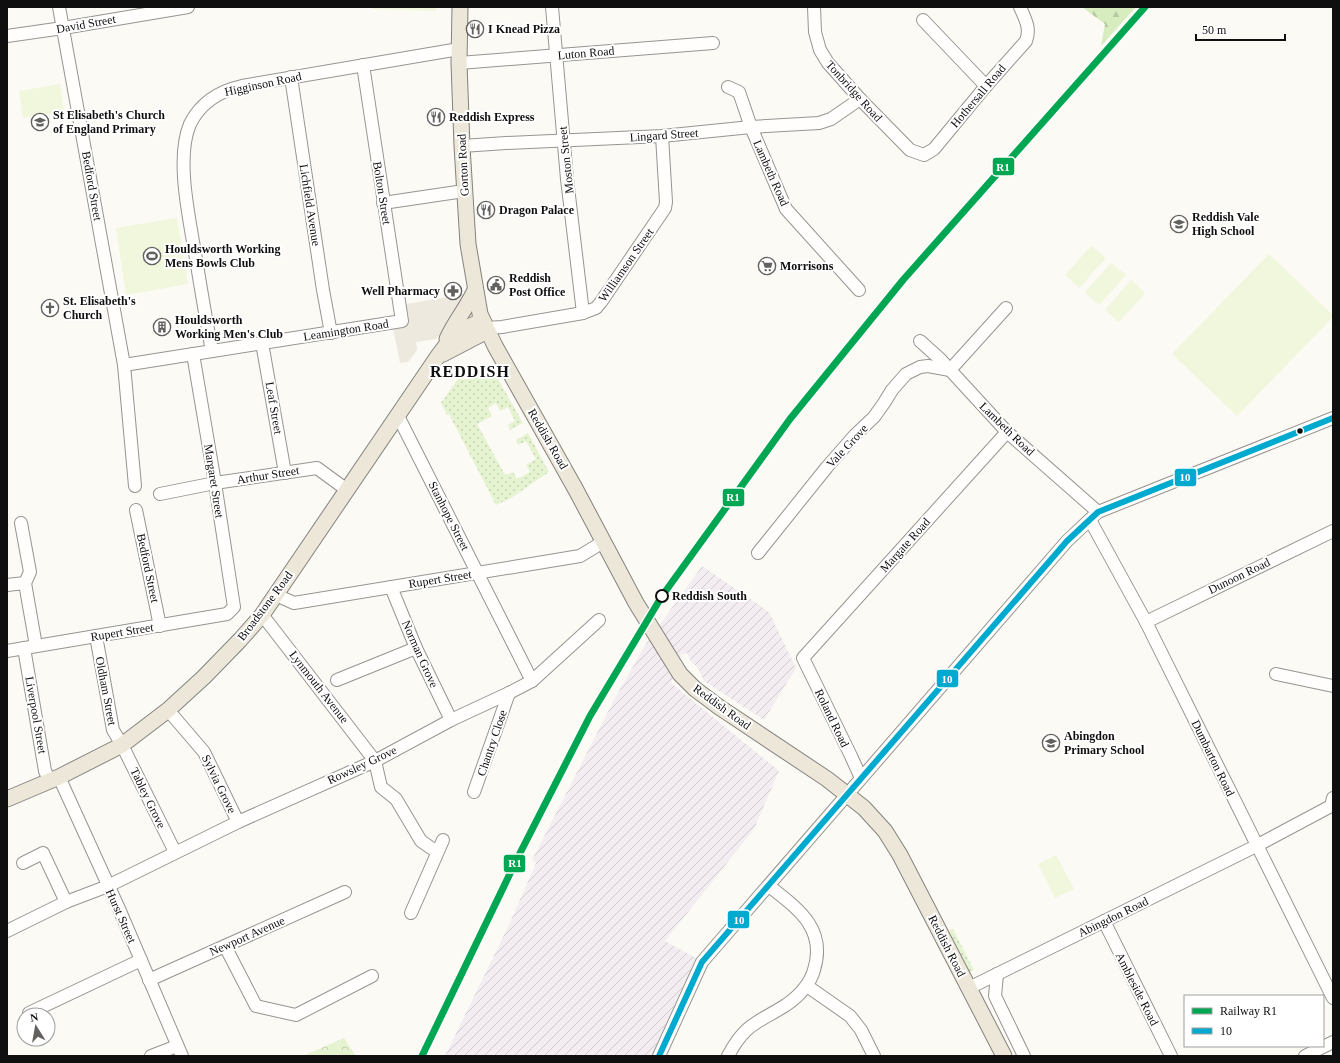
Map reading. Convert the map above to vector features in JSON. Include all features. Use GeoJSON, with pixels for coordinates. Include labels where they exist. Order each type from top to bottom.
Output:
{"type":"FeatureCollection","features":[{"type":"Feature","properties":{"kind":"main road","name":"Gorton Road"},"geometry":{"type":"LineString","coordinates":[[460,7],[459,56],[462,146],[468,244],[475,290],[485,327]]}},
{"type":"Feature","properties":{"kind":"main road"},"geometry":{"type":"LineString","coordinates":[[438,356],[454,324],[468,305],[475,290]]}},
{"type":"Feature","properties":{"kind":"main road","name":"Broadstone Road"},"geometry":{"type":"LineString","coordinates":[[7,799],[54,779],[122,745],[168,710],[204,677],[262,615],[438,356],[456,332],[485,327]]}},
{"type":"Feature","properties":{"kind":"main road","name":"Reddish Road"},"geometry":{"type":"LineString","coordinates":[[485,327],[576,490],[636,603],[680,674],[695,689],[719,707],[847,794],[869,813],[885,831],[900,855],[1004,1056]]}},
{"type":"Feature","properties":{"kind":"street","name":"Bedford Street"},"geometry":{"type":"LineString","coordinates":[[59,7],[124,365],[135,486]]}},
{"type":"Feature","properties":{"kind":"street","name":"David Street"},"geometry":{"type":"LineString","coordinates":[[7,36],[188,7]]}},
{"type":"Feature","properties":{"kind":"street","name":"Moston Street"},"geometry":{"type":"LineString","coordinates":[[552,7],[567,178],[583,313]]}},
{"type":"Feature","properties":{"kind":"street","name":"Tonbridge Road"},"geometry":{"type":"LineString","coordinates":[[814,7],[815,32],[820,50],[828,63],[860,99],[910,150],[924,155]]}},
{"type":"Feature","properties":{"kind":"street","name":"Hothersall Road"},"geometry":{"type":"LineString","coordinates":[[924,155],[934,149],[986,86],[1026,41],[1029,28],[1020,7]]}},
{"type":"Feature","properties":{"kind":"street"},"geometry":{"type":"LineString","coordinates":[[922,20],[986,86]]}},
{"type":"Feature","properties":{"kind":"street","name":"Luton Road"},"geometry":{"type":"LineString","coordinates":[[459,56],[556,56],[713,43]]}},
{"type":"Feature","properties":{"kind":"street","name":"Higginson Road"},"geometry":{"type":"LineString","coordinates":[[212,351],[188,213],[184,168],[185,143],[191,124],[207,101],[217,94],[231,88],[291,77],[363,65],[459,56]]}},
{"type":"Feature","properties":{"kind":"street","name":"Bolton Street"},"geometry":{"type":"LineString","coordinates":[[363,65],[402,321]]}},
{"type":"Feature","properties":{"kind":"street","name":"Lichfield Avenue"},"geometry":{"type":"LineString","coordinates":[[291,77],[323,290],[331,333]]}},
{"type":"Feature","properties":{"kind":"street","name":"Lambeth Road"},"geometry":{"type":"LineString","coordinates":[[728,87],[739,92],[751,127],[786,209],[859,290]]}},
{"type":"Feature","properties":{"kind":"street","name":"Lingard Street"},"geometry":{"type":"LineString","coordinates":[[462,146],[662,136],[751,127],[819,123],[831,119],[860,99]]}},
{"type":"Feature","properties":{"kind":"street","name":"Williamson Street"},"geometry":{"type":"LineString","coordinates":[[485,327],[502,327],[583,313],[596,308],[665,208],[666,202],[662,136]]}},
{"type":"Feature","properties":{"kind":"street"},"geometry":{"type":"LineString","coordinates":[[383,203],[464,191]]}},
{"type":"Feature","properties":{"kind":"street"},"geometry":{"type":"LineString","coordinates":[[950,370],[1006,308]]}},
{"type":"Feature","properties":{"kind":"street","name":"Leamington Road"},"geometry":{"type":"LineString","coordinates":[[124,365],[402,321]]}},
{"type":"Feature","properties":{"kind":"street","name":"Lambeth Road"},"geometry":{"type":"LineString","coordinates":[[920,342],[940,359],[1007,432],[1094,516]]}},
{"type":"Feature","properties":{"kind":"street","name":"Leaf Street"},"geometry":{"type":"LineString","coordinates":[[262,343],[285,472]]}},
{"type":"Feature","properties":{"kind":"street","name":"Margaret Street"},"geometry":{"type":"LineString","coordinates":[[193,354],[234,607]]}},
{"type":"Feature","properties":{"kind":"street","name":"Vale Grove"},"geometry":{"type":"LineString","coordinates":[[758,553],[827,467],[855,435],[874,417],[892,390],[906,374],[920,367],[928,366],[950,370]]}},
{"type":"Feature","properties":{"kind":"street","name":"Stanhope Street"},"geometry":{"type":"LineString","coordinates":[[398,416],[532,681]]}},
{"type":"Feature","properties":{"kind":"street"},"geometry":{"type":"LineString","coordinates":[[659,1056],[702,962],[1067,541],[1094,516],[1332,422]]}},
{"type":"Feature","properties":{"kind":"street","name":"Margate Road"},"geometry":{"type":"LineString","coordinates":[[803,658],[1007,432]]}},
{"type":"Feature","properties":{"kind":"street","name":"Arthur Street"},"geometry":{"type":"LineString","coordinates":[[160,494],[215,483],[317,468],[347,490]]}},
{"type":"Feature","properties":{"kind":"street","name":"Bedford Street"},"geometry":{"type":"LineString","coordinates":[[136,510],[160,626]]}},
{"type":"Feature","properties":{"kind":"street","name":"Dumbarton Road"},"geometry":{"type":"LineString","coordinates":[[1094,516],[1256,846],[1333,998]]}},
{"type":"Feature","properties":{"kind":"street"},"geometry":{"type":"LineString","coordinates":[[7,585],[24,582],[30,572],[21,523]]}},
{"type":"Feature","properties":{"kind":"street","name":"Dunoon Road"},"geometry":{"type":"LineString","coordinates":[[1146,622],[1333,531]]}},
{"type":"Feature","properties":{"kind":"street","name":"Rupert Street"},"geometry":{"type":"LineString","coordinates":[[276,595],[294,603],[580,556],[603,542]]}},
{"type":"Feature","properties":{"kind":"street","name":"Liverpool Street"},"geometry":{"type":"LineString","coordinates":[[24,582],[30,647],[45,770],[54,779]]}},
{"type":"Feature","properties":{"kind":"street","name":"Norman Grove"},"geometry":{"type":"LineString","coordinates":[[391,587],[416,648],[451,720]]}},
{"type":"Feature","properties":{"kind":"street","name":"Rupert Street"},"geometry":{"type":"LineString","coordinates":[[7,651],[227,614],[234,607]]}},
{"type":"Feature","properties":{"kind":"street","name":"Lynmouth Avenue"},"geometry":{"type":"LineString","coordinates":[[262,615],[375,760]]}},
{"type":"Feature","properties":{"kind":"street","name":"Rowsley Grove"},"geometry":{"type":"LineString","coordinates":[[7,931],[66,902],[108,886],[238,822],[375,760],[451,720],[532,681],[599,620]]}},
{"type":"Feature","properties":{"kind":"street","name":"Oldham Street"},"geometry":{"type":"LineString","coordinates":[[96,636],[113,730],[122,745]]}},
{"type":"Feature","properties":{"kind":"street"},"geometry":{"type":"LineString","coordinates":[[337,680],[416,648]]}},
{"type":"Feature","properties":{"kind":"street","name":"Roland Road"},"geometry":{"type":"LineString","coordinates":[[803,658],[861,778]]}},
{"type":"Feature","properties":{"kind":"street"},"geometry":{"type":"LineString","coordinates":[[1276,674],[1333,686]]}},
{"type":"Feature","properties":{"kind":"street","name":"Chantry Close"},"geometry":{"type":"LineString","coordinates":[[474,792],[509,693]]}},
{"type":"Feature","properties":{"kind":"street","name":"Sylvia Grove"},"geometry":{"type":"LineString","coordinates":[[168,710],[204,752],[238,822]]}},
{"type":"Feature","properties":{"kind":"street","name":"Tabley Grove"},"geometry":{"type":"LineString","coordinates":[[122,745],[175,852]]}},
{"type":"Feature","properties":{"kind":"street"},"geometry":{"type":"LineString","coordinates":[[375,760],[381,787],[396,799],[421,841],[437,852]]}},
{"type":"Feature","properties":{"kind":"street","name":"Hurst Street"},"geometry":{"type":"LineString","coordinates":[[54,779],[108,886],[180,1051]]}},
{"type":"Feature","properties":{"kind":"street","name":"Abingdon Road"},"geometry":{"type":"LineString","coordinates":[[969,988],[1256,846],[1331,806],[1333,798]]}},
{"type":"Feature","properties":{"kind":"street"},"geometry":{"type":"LineString","coordinates":[[411,913],[443,840]]}},
{"type":"Feature","properties":{"kind":"street"},"geometry":{"type":"LineString","coordinates":[[23,863],[43,853],[66,902]]}},
{"type":"Feature","properties":{"kind":"street"},"geometry":{"type":"LineString","coordinates":[[728,1056],[741,1034],[749,1027],[786,1005],[807,986],[813,975],[817,961],[818,949],[812,927],[796,908],[769,886]]}},
{"type":"Feature","properties":{"kind":"street","name":"Newport Avenue"},"geometry":{"type":"LineString","coordinates":[[150,980],[345,892]]}},
{"type":"Feature","properties":{"kind":"street","name":"Ambleside Road"},"geometry":{"type":"LineString","coordinates":[[1104,921],[1171,1056]]}},
{"type":"Feature","properties":{"kind":"street"},"geometry":{"type":"LineString","coordinates":[[225,946],[256,1006],[296,1015],[372,976]]}},
{"type":"Feature","properties":{"kind":"street"},"geometry":{"type":"LineString","coordinates":[[42,1007],[141,960]]}},
{"type":"Feature","properties":{"kind":"street"},"geometry":{"type":"LineString","coordinates":[[997,974],[995,996],[1024,1056]]}},
{"type":"Feature","properties":{"kind":"street"},"geometry":{"type":"LineString","coordinates":[[807,986],[850,1016],[861,1030],[874,1056]]}},
{"type":"Feature","properties":{"kind":"street"},"geometry":{"type":"LineString","coordinates":[[1324,1046],[1333,1042]]}},
{"type":"Feature","properties":{"kind":"street"},"geometry":{"type":"LineString","coordinates":[[1305,1056],[1323,1047]]}},
{"type":"Feature","properties":{"kind":"street"},"geometry":{"type":"LineString","coordinates":[[151,1056],[180,1051]]}},
{"type":"Feature","properties":{"kind":"shaded area"},"geometry":{"type":"Polygon","coordinates":[[[465,294],[457,312],[436,339],[416,342],[417,350],[408,362],[400,363],[393,328],[404,326],[409,319],[406,304],[465,294]]]}},
{"type":"Feature","properties":{"kind":"shaded area"},"geometry":{"type":"Polygon","coordinates":[[[702,566],[769,612],[796,668],[764,720],[704,681],[698,668],[691,661],[687,653],[681,655],[671,683],[779,771],[754,829],[665,941],[696,958],[651,1056],[445,1056],[508,927],[536,863],[532,860],[615,698],[646,644],[702,566]]]}},
{"type":"Feature","properties":{"kind":"green space"},"geometry":{"type":"Polygon","coordinates":[[[372,7],[436,7],[436,11],[372,9],[372,7]]]}},
{"type":"Feature","properties":{"kind":"green space"},"geometry":{"type":"Polygon","coordinates":[[[1082,7],[1136,7],[1101,46],[1105,24],[1082,7]]]}},
{"type":"Feature","properties":{"kind":"green space"},"geometry":{"type":"Polygon","coordinates":[[[60,84],[64,111],[23,118],[19,91],[60,84]]]}},
{"type":"Feature","properties":{"kind":"green space","name":"Houldsworth Working Mens Bowls Club"},"geometry":{"type":"Polygon","coordinates":[[[177,218],[188,284],[126,295],[116,228],[177,218]]]}},
{"type":"Feature","properties":{"kind":"green space"},"geometry":{"type":"Polygon","coordinates":[[[1091,246],[1106,258],[1079,288],[1065,275],[1091,246]]]}},
{"type":"Feature","properties":{"kind":"green space"},"geometry":{"type":"Polygon","coordinates":[[[1269,254],[1333,315],[1333,317],[1237,416],[1172,354],[1269,254]]]}},
{"type":"Feature","properties":{"kind":"green space"},"geometry":{"type":"Polygon","coordinates":[[[1111,263],[1126,275],[1099,305],[1085,292],[1111,263]]]}},
{"type":"Feature","properties":{"kind":"green space"},"geometry":{"type":"Polygon","coordinates":[[[1131,280],[1145,293],[1119,322],[1105,310],[1131,280]]]}},
{"type":"Feature","properties":{"kind":"green space"},"geometry":{"type":"Polygon","coordinates":[[[490,365],[523,423],[510,430],[508,425],[515,421],[508,407],[500,411],[496,403],[488,408],[492,416],[477,424],[505,475],[513,472],[517,479],[530,472],[526,465],[536,459],[526,441],[518,445],[516,440],[528,433],[549,472],[511,498],[496,505],[449,414],[447,415],[441,403],[460,376],[463,380],[490,365]]]}},
{"type":"Feature","properties":{"kind":"green space"},"geometry":{"type":"Polygon","coordinates":[[[1056,855],[1074,889],[1055,898],[1038,864],[1056,855]]]}},
{"type":"Feature","properties":{"kind":"green space"},"geometry":{"type":"Polygon","coordinates":[[[953,929],[974,970],[970,972],[949,930],[953,929]]]}},
{"type":"Feature","properties":{"kind":"green space"},"geometry":{"type":"Polygon","coordinates":[[[344,1038],[356,1056],[303,1056],[344,1038]]]}},
{"type":"Feature","properties":{"kind":"rail line","name":"R1"},"geometry":{"type":"LineString","coordinates":[[422,1056],[518,857],[590,716],[662,596],[790,419],[903,280],[1145,7]]}},
{"type":"Feature","properties":{"kind":"transit line","name":"10"},"geometry":{"type":"LineString","coordinates":[[659,1056],[702,962],[1067,541],[1098,512],[1333,418]]}},
{"type":"Feature","properties":{"kind":"place","name":"I Knead Pizza"},"geometry":{"type":"Point","coordinates":[475,29]}},
{"type":"Feature","properties":{"kind":"place","name":"Reddish Express"},"geometry":{"type":"Point","coordinates":[436,117]}},
{"type":"Feature","properties":{"kind":"place","name":"St Elisabeth's Church of England Primary"},"geometry":{"type":"Point","coordinates":[40,122]}},
{"type":"Feature","properties":{"kind":"place","name":"Dragon Palace"},"geometry":{"type":"Point","coordinates":[486,210]}},
{"type":"Feature","properties":{"kind":"place","name":"Reddish Vale High School"},"geometry":{"type":"Point","coordinates":[1179,224]}},
{"type":"Feature","properties":{"kind":"place","name":"Houldsworth Working Mens Bowls Club"},"geometry":{"type":"Point","coordinates":[152,256]}},
{"type":"Feature","properties":{"kind":"place","name":"Morrisons"},"geometry":{"type":"Point","coordinates":[767,266]}},
{"type":"Feature","properties":{"kind":"place","name":"Reddish Post Office"},"geometry":{"type":"Point","coordinates":[496,285]}},
{"type":"Feature","properties":{"kind":"place","name":"Well Pharmacy"},"geometry":{"type":"Point","coordinates":[453,291]}},
{"type":"Feature","properties":{"kind":"place","name":"St. Elisabeth's Church"},"geometry":{"type":"Point","coordinates":[50,308]}},
{"type":"Feature","properties":{"kind":"place","name":"Houldsworth Working Men's Club"},"geometry":{"type":"Point","coordinates":[162,327]}},
{"type":"Feature","properties":{"kind":"place","name":"Reddish South"},"geometry":{"type":"Point","coordinates":[662,596]}},
{"type":"Feature","properties":{"kind":"place","name":"Abingdon Primary School"},"geometry":{"type":"Point","coordinates":[1051,743]}},
{"type":"Feature","properties":{"kind":"district","name":"REDDISH"},"geometry":{"type":"Point","coordinates":[470,371]}}]}
